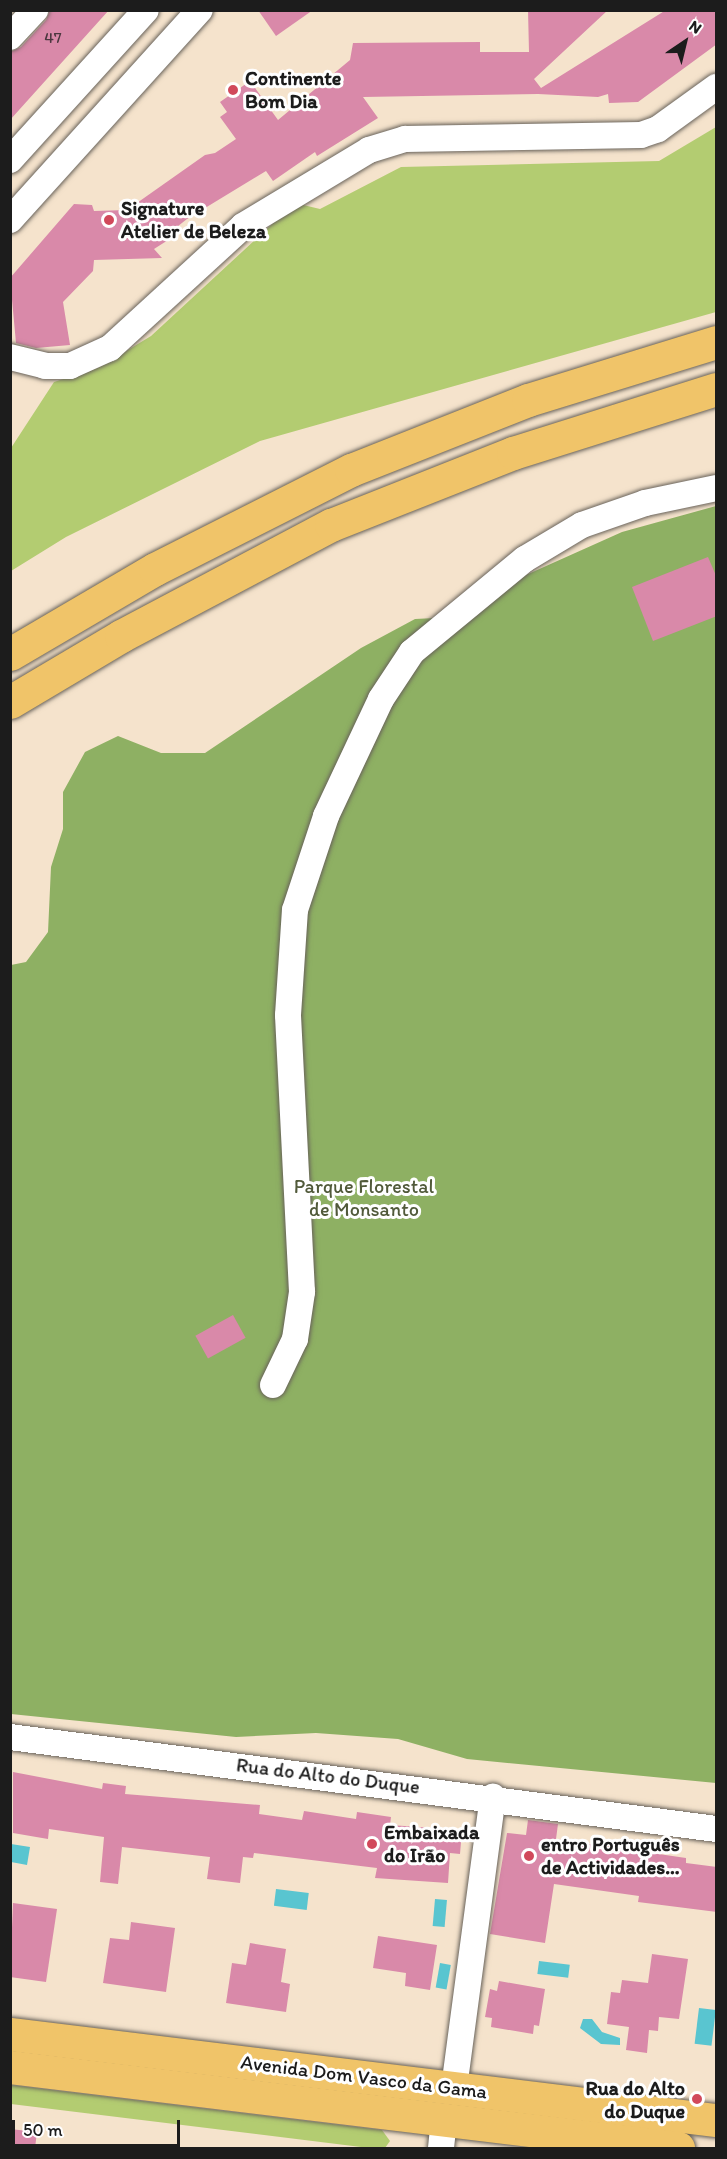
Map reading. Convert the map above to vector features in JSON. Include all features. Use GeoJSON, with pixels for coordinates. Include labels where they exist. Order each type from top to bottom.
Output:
{"type":"FeatureCollection","features":[{"type":"Feature","properties":{"kind":"main road"},"geometry":{"type":"LineString","coordinates":[[10,654],[155,569],[272,508],[483,416],[622,368],[717,342]]}},
{"type":"Feature","properties":{"kind":"main road"},"geometry":{"type":"LineString","coordinates":[[10,702],[121,636],[332,525],[513,453],[717,389]]}},
{"type":"Feature","properties":{"kind":"main road","name":"Avenida Dom Vasco da Gama"},"geometry":{"type":"LineString","coordinates":[[10,2034],[717,2120]]}},
{"type":"Feature","properties":{"kind":"main road","name":"Avenida Dom Vasco da Gama"},"geometry":{"type":"LineString","coordinates":[[10,2067],[442,2134],[678,2148]]}},
{"type":"Feature","properties":{"kind":"street"},"geometry":{"type":"LineString","coordinates":[[10,37],[35,10]]}},
{"type":"Feature","properties":{"kind":"street"},"geometry":{"type":"LineString","coordinates":[[10,160],[146,10]]}},
{"type":"Feature","properties":{"kind":"street"},"geometry":{"type":"LineString","coordinates":[[10,220],[200,10]]}},
{"type":"Feature","properties":{"kind":"street"},"geometry":{"type":"LineString","coordinates":[[99,62],[129,88]]}},
{"type":"Feature","properties":{"kind":"street"},"geometry":{"type":"LineString","coordinates":[[10,357],[45,366],[70,366],[110,348],[243,226],[369,150],[405,139],[641,135],[658,129],[717,87]]}},
{"type":"Feature","properties":{"kind":"street"},"geometry":{"type":"LineString","coordinates":[[273,1385],[295,1339],[302,1292],[288,1015],[295,910],[326,816],[381,699],[412,652],[525,559],[592,522],[645,503],[717,488]]}},
{"type":"Feature","properties":{"kind":"street","name":"Rua do Alto do Duque"},"geometry":{"type":"LineString","coordinates":[[10,1737],[493,1797],[717,1829]]}},
{"type":"Feature","properties":{"kind":"street"},"geometry":{"type":"LineString","coordinates":[[454,2088],[493,1797]]}},
{"type":"Feature","properties":{"kind":"green space"},"geometry":{"type":"Polygon","coordinates":[[[716,127],[716,312],[260,441],[66,537],[11,571],[11,448],[54,382],[100,367],[151,336],[295,203],[320,209],[401,167],[659,161],[716,127]]]}},
{"type":"Feature","properties":{"kind":"green space","name":"Parque Florestal de Monsanto"},"geometry":{"type":"Polygon","coordinates":[[[716,506],[716,1783],[467,1759],[398,1739],[316,1733],[236,1737],[11,1714],[11,965],[26,962],[48,932],[51,867],[63,829],[63,792],[85,752],[118,736],[161,753],[205,753],[361,648],[415,619],[476,616],[526,575],[622,532],[716,506]]]}},
{"type":"Feature","properties":{"kind":"green space"},"geometry":{"type":"Polygon","coordinates":[[[11,2085],[382,2130],[390,2141],[385,2148],[369,2148],[11,2104],[11,2085]]]}},
{"type":"Feature","properties":{"kind":"water"},"geometry":{"type":"Polygon","coordinates":[[[11,1844],[30,1847],[27,1865],[11,1862],[11,1844]]]}},
{"type":"Feature","properties":{"kind":"water"},"geometry":{"type":"Polygon","coordinates":[[[276,1889],[309,1893],[307,1910],[274,1906],[276,1889]]]}},
{"type":"Feature","properties":{"kind":"water"},"geometry":{"type":"Polygon","coordinates":[[[435,1899],[447,1900],[445,1927],[433,1926],[435,1899]]]}},
{"type":"Feature","properties":{"kind":"water"},"geometry":{"type":"Polygon","coordinates":[[[539,1961],[570,1965],[568,1978],[537,1974],[539,1961]]]}},
{"type":"Feature","properties":{"kind":"water"},"geometry":{"type":"Polygon","coordinates":[[[440,1963],[451,1965],[446,1990],[436,1988],[440,1963]]]}},
{"type":"Feature","properties":{"kind":"water"},"geometry":{"type":"Polygon","coordinates":[[[699,2008],[716,2010],[711,2046],[695,2044],[699,2008]]]}},
{"type":"Feature","properties":{"kind":"water"},"geometry":{"type":"Polygon","coordinates":[[[583,2019],[592,2019],[602,2032],[620,2038],[620,2045],[601,2044],[580,2028],[583,2019]]]}},
{"type":"Feature","properties":{"kind":"building"},"geometry":{"type":"Polygon","coordinates":[[[50,10],[109,10],[10,120],[10,52],[21,47],[46,20],[50,10]]]}},
{"type":"Feature","properties":{"kind":"building"},"geometry":{"type":"Polygon","coordinates":[[[258,10],[313,10],[276,36],[258,10]]]}},
{"type":"Feature","properties":{"kind":"building"},"geometry":{"type":"Polygon","coordinates":[[[528,10],[608,10],[534,79],[541,88],[666,10],[717,10],[717,44],[638,102],[609,103],[608,94],[598,97],[538,94],[363,97],[378,118],[317,156],[315,152],[273,181],[266,171],[187,219],[173,230],[176,235],[154,249],[162,258],[94,260],[93,271],[63,302],[70,345],[36,348],[16,343],[10,278],[74,204],[92,205],[94,211],[127,210],[205,155],[215,153],[236,139],[220,117],[227,112],[220,102],[250,81],[278,120],[350,60],[353,43],[480,42],[480,52],[529,52],[528,10]]]}},
{"type":"Feature","properties":{"kind":"building"},"geometry":{"type":"Polygon","coordinates":[[[708,557],[717,578],[717,616],[653,641],[632,587],[708,557]]]}},
{"type":"Feature","properties":{"kind":"building"},"geometry":{"type":"Polygon","coordinates":[[[233,1315],[246,1338],[208,1359],[195,1336],[233,1315]]]}},
{"type":"Feature","properties":{"kind":"building"},"geometry":{"type":"Polygon","coordinates":[[[13,1772],[102,1789],[103,1783],[126,1786],[125,1794],[260,1805],[259,1814],[302,1820],[304,1811],[356,1819],[357,1812],[391,1817],[390,1825],[462,1830],[460,1854],[450,1853],[448,1883],[375,1878],[377,1868],[254,1853],[253,1858],[243,1857],[240,1883],[207,1879],[210,1857],[122,1847],[118,1884],[100,1882],[104,1837],[49,1829],[48,1839],[13,1833],[13,1772]]]}},
{"type":"Feature","properties":{"kind":"building"},"geometry":{"type":"Polygon","coordinates":[[[528,1820],[558,1824],[556,1839],[686,1858],[686,1863],[717,1867],[717,1912],[638,1902],[639,1896],[554,1884],[545,1943],[490,1934],[507,1833],[526,1835],[528,1820]]]}},
{"type":"Feature","properties":{"kind":"building"},"geometry":{"type":"Polygon","coordinates":[[[13,1903],[57,1909],[46,1982],[10,1977],[13,1903]]]}},
{"type":"Feature","properties":{"kind":"building"},"geometry":{"type":"Polygon","coordinates":[[[131,1922],[175,1928],[166,1992],[103,1983],[110,1938],[129,1940],[131,1922]]]}},
{"type":"Feature","properties":{"kind":"building"},"geometry":{"type":"Polygon","coordinates":[[[378,1936],[437,1945],[430,1990],[405,1986],[406,1973],[373,1968],[378,1936]]]}},
{"type":"Feature","properties":{"kind":"building"},"geometry":{"type":"Polygon","coordinates":[[[250,1943],[286,1949],[281,1982],[290,1984],[286,2012],[226,2003],[232,1963],[246,1965],[250,1943]]]}},
{"type":"Feature","properties":{"kind":"building"},"geometry":{"type":"Polygon","coordinates":[[[652,1954],[688,1959],[679,2019],[659,2017],[658,2031],[649,2030],[647,2053],[626,2050],[629,2027],[607,2024],[611,1992],[620,1993],[622,1980],[648,1983],[652,1954]]]}},
{"type":"Feature","properties":{"kind":"building"},"geometry":{"type":"Polygon","coordinates":[[[499,1981],[545,1989],[539,2026],[534,2025],[533,2034],[491,2027],[492,2018],[485,2017],[490,1989],[497,1991],[499,1981]]]}},
{"type":"Feature","properties":{"kind":"building"},"geometry":{"type":"Polygon","coordinates":[[[10,2129],[37,2132],[35,2148],[10,2148],[10,2129]]]}},
{"type":"Feature","properties":{"kind":"place","name":"Continente Bom Dia"},"geometry":{"type":"Point","coordinates":[233,90]}},
{"type":"Feature","properties":{"kind":"place","name":"Signature Atelier de Beleza"},"geometry":{"type":"Point","coordinates":[109,220]}},
{"type":"Feature","properties":{"kind":"place","name":"Embaixada do Irão"},"geometry":{"type":"Point","coordinates":[372,1844]}},
{"type":"Feature","properties":{"kind":"place","name":"entro Português de Actividades…"},"geometry":{"type":"Point","coordinates":[529,1856]}},
{"type":"Feature","properties":{"kind":"place","name":"Rua do Alto do Duque"},"geometry":{"type":"Point","coordinates":[697,2099]}}]}
